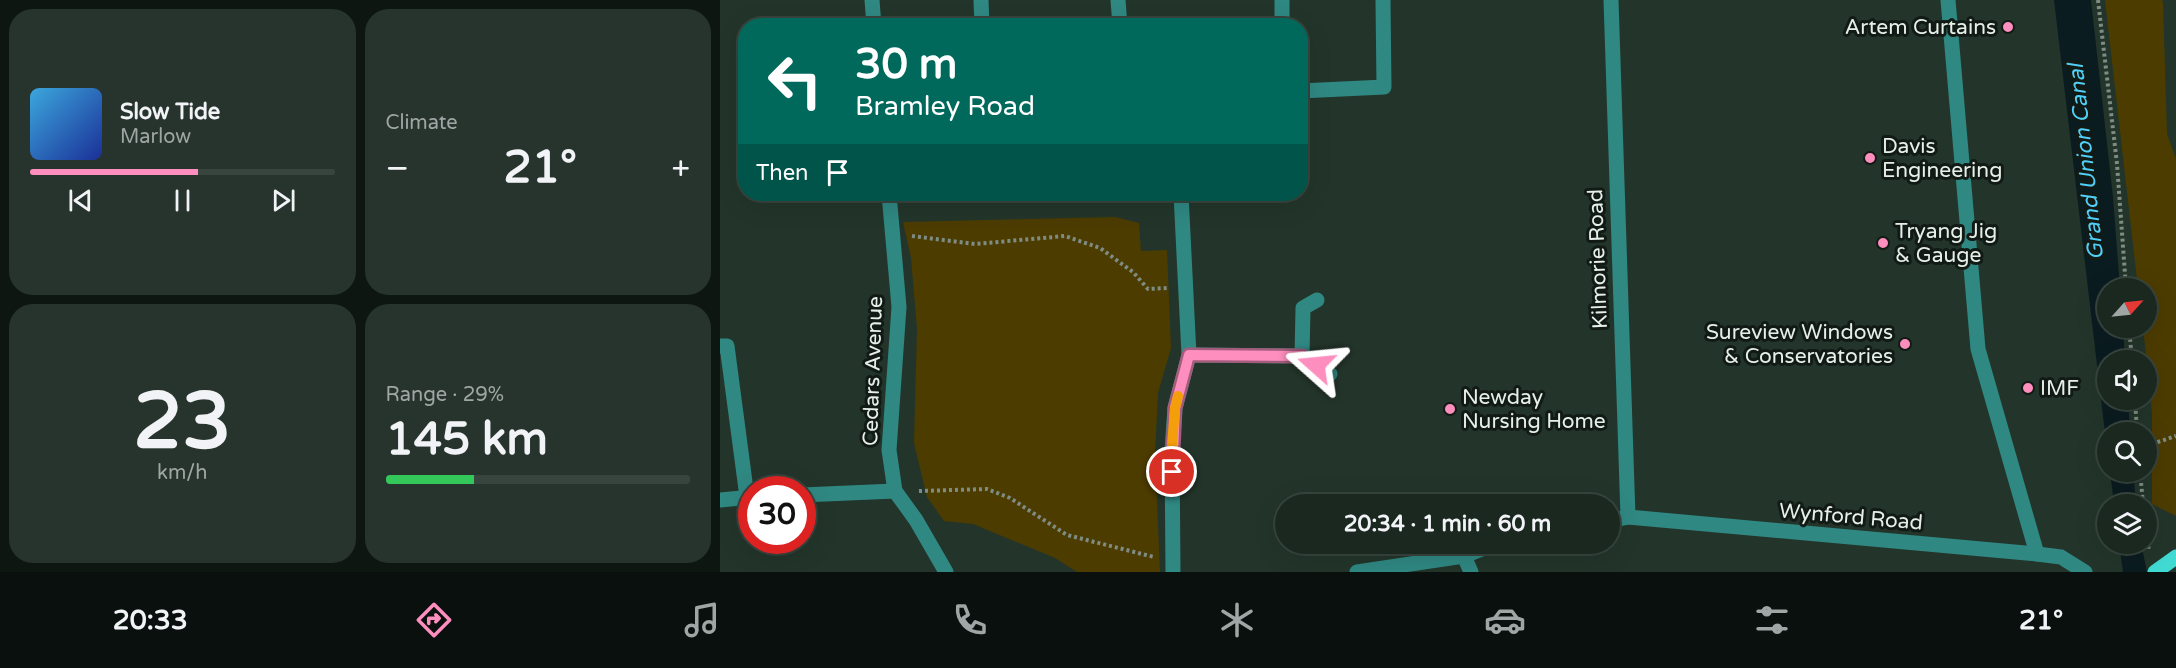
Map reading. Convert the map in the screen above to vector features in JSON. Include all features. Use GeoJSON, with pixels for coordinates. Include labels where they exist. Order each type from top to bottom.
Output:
{"type":"FeatureCollection","features":[{"type":"Feature","properties":{"kind":"main road"},"geometry":{"type":"LineString","coordinates":[[2155,572],[2176,557]]}},
{"type":"Feature","properties":{"kind":"street"},"geometry":{"type":"LineString","coordinates":[[872,0],[873,18]]}},
{"type":"Feature","properties":{"kind":"street"},"geometry":{"type":"LineString","coordinates":[[981,0],[982,18]]}},
{"type":"Feature","properties":{"kind":"street"},"geometry":{"type":"LineString","coordinates":[[1118,0],[1119,18]]}},
{"type":"Feature","properties":{"kind":"street"},"geometry":{"type":"LineString","coordinates":[[1282,0],[1282,18]]}},
{"type":"Feature","properties":{"kind":"street"},"geometry":{"type":"LineString","coordinates":[[1308,91],[1383,87],[1383,0]]}},
{"type":"Feature","properties":{"kind":"street","name":"Kilmorie Road"},"geometry":{"type":"LineString","coordinates":[[1611,0],[1628,517]]}},
{"type":"Feature","properties":{"kind":"street"},"geometry":{"type":"LineString","coordinates":[[1948,0],[1977,348],[2037,554]]}},
{"type":"Feature","properties":{"kind":"street","name":"Cedars Avenue"},"geometry":{"type":"LineString","coordinates":[[890,201],[899,307],[889,450],[895,490],[916,520],[946,572]]}},
{"type":"Feature","properties":{"kind":"street"},"geometry":{"type":"LineString","coordinates":[[1173,565],[1172,450],[1175,408],[1189,355],[1180,201]]}},
{"type":"Feature","properties":{"kind":"street"},"geometry":{"type":"LineString","coordinates":[[1302,356],[1303,308],[1317,300]]}},
{"type":"Feature","properties":{"kind":"street"},"geometry":{"type":"LineString","coordinates":[[720,346],[727,346],[746,476]]}},
{"type":"Feature","properties":{"kind":"street"},"geometry":{"type":"LineString","coordinates":[[1189,355],[1302,356],[1330,374]]}},
{"type":"Feature","properties":{"kind":"street"},"geometry":{"type":"LineString","coordinates":[[816,494],[895,490]]}},
{"type":"Feature","properties":{"kind":"street"},"geometry":{"type":"LineString","coordinates":[[720,500],[738,498]]}},
{"type":"Feature","properties":{"kind":"street","name":"Wynford Road"},"geometry":{"type":"LineString","coordinates":[[1620,519],[1628,517],[2037,554],[2061,557],[2085,572]]}},
{"type":"Feature","properties":{"kind":"street"},"geometry":{"type":"LineString","coordinates":[[1357,572],[1469,554]]}},
{"type":"Feature","properties":{"kind":"street"},"geometry":{"type":"LineString","coordinates":[[1464,556],[1471,572]]}},
{"type":"Feature","properties":{"kind":"path"},"geometry":{"type":"LineString","coordinates":[[2098,0],[2117,164],[2125,278]]}},
{"type":"Feature","properties":{"kind":"path"},"geometry":{"type":"LineString","coordinates":[[893,237],[917,236],[975,244],[1065,236],[1100,248],[1133,272],[1148,289],[1185,286]]}},
{"type":"Feature","properties":{"kind":"path"},"geometry":{"type":"LineString","coordinates":[[2157,442],[2176,436]]}},
{"type":"Feature","properties":{"kind":"path"},"geometry":{"type":"LineString","coordinates":[[895,490],[987,489],[1011,498],[1067,535],[1173,565]]}},
{"type":"Feature","properties":{"kind":"shaded area"},"geometry":{"type":"Polygon","coordinates":[[[2105,0],[2162,0],[2163,3],[2167,134],[2176,159],[2176,516],[2157,506],[2157,494],[2152,494],[2152,482],[2157,482],[2157,422],[2152,422],[2152,410],[2157,410],[2157,350],[2145,350],[2144,338],[2157,338],[2157,278],[2137,278],[2105,0]]]}},
{"type":"Feature","properties":{"kind":"shaded area"},"geometry":{"type":"Polygon","coordinates":[[[1115,217],[1139,223],[1141,251],[1167,250],[1171,348],[1158,393],[1155,454],[1160,572],[1077,572],[1055,558],[973,524],[944,521],[927,497],[914,443],[917,329],[911,258],[903,222],[1115,217]]]}},
{"type":"Feature","properties":{"kind":"water","name":"Grand Union Canal"},"geometry":{"type":"Polygon","coordinates":[[[2054,0],[2091,0],[2113,197],[2119,278],[2097,278],[2097,338],[2124,338],[2124,350],[2097,350],[2097,365],[2054,0]]]}},
{"type":"Feature","properties":{"kind":"water"},"geometry":{"type":"Polygon","coordinates":[[[2102,410],[2129,410],[2129,422],[2104,422],[2102,410]]]}},
{"type":"Feature","properties":{"kind":"water"},"geometry":{"type":"Polygon","coordinates":[[[2111,482],[2134,482],[2135,494],[2113,494],[2111,482]]]}},
{"type":"Feature","properties":{"kind":"water"},"geometry":{"type":"Polygon","coordinates":[[[2121,554],[2143,554],[2147,572],[2123,572],[2121,554]]]}},
{"type":"Feature","properties":{"kind":"slow traffic"},"geometry":{"type":"LineString","coordinates":[[1172,445],[1178,396]]}},
{"type":"Feature","properties":{"kind":"place","name":"Artem Curtains"},"geometry":{"type":"Point","coordinates":[2008,27]}},
{"type":"Feature","properties":{"kind":"place","name":"Davis Engineering"},"geometry":{"type":"Point","coordinates":[1870,158]}},
{"type":"Feature","properties":{"kind":"place","name":"Tryang Jig & Gauge"},"geometry":{"type":"Point","coordinates":[1883,243]}},
{"type":"Feature","properties":{"kind":"place","name":"Sureview Windows & Conservatories"},"geometry":{"type":"Point","coordinates":[1905,344]}},
{"type":"Feature","properties":{"kind":"place","name":"IMF"},"geometry":{"type":"Point","coordinates":[2028,388]}},
{"type":"Feature","properties":{"kind":"place","name":"Newday Nursing Home"},"geometry":{"type":"Point","coordinates":[1450,409]}},
{"type":"Feature","properties":{"kind":"route"},"geometry":{"type":"LineString","coordinates":[[1172,472],[1175,408],[1189,355],[1302,356],[1316,365]]}}]}
